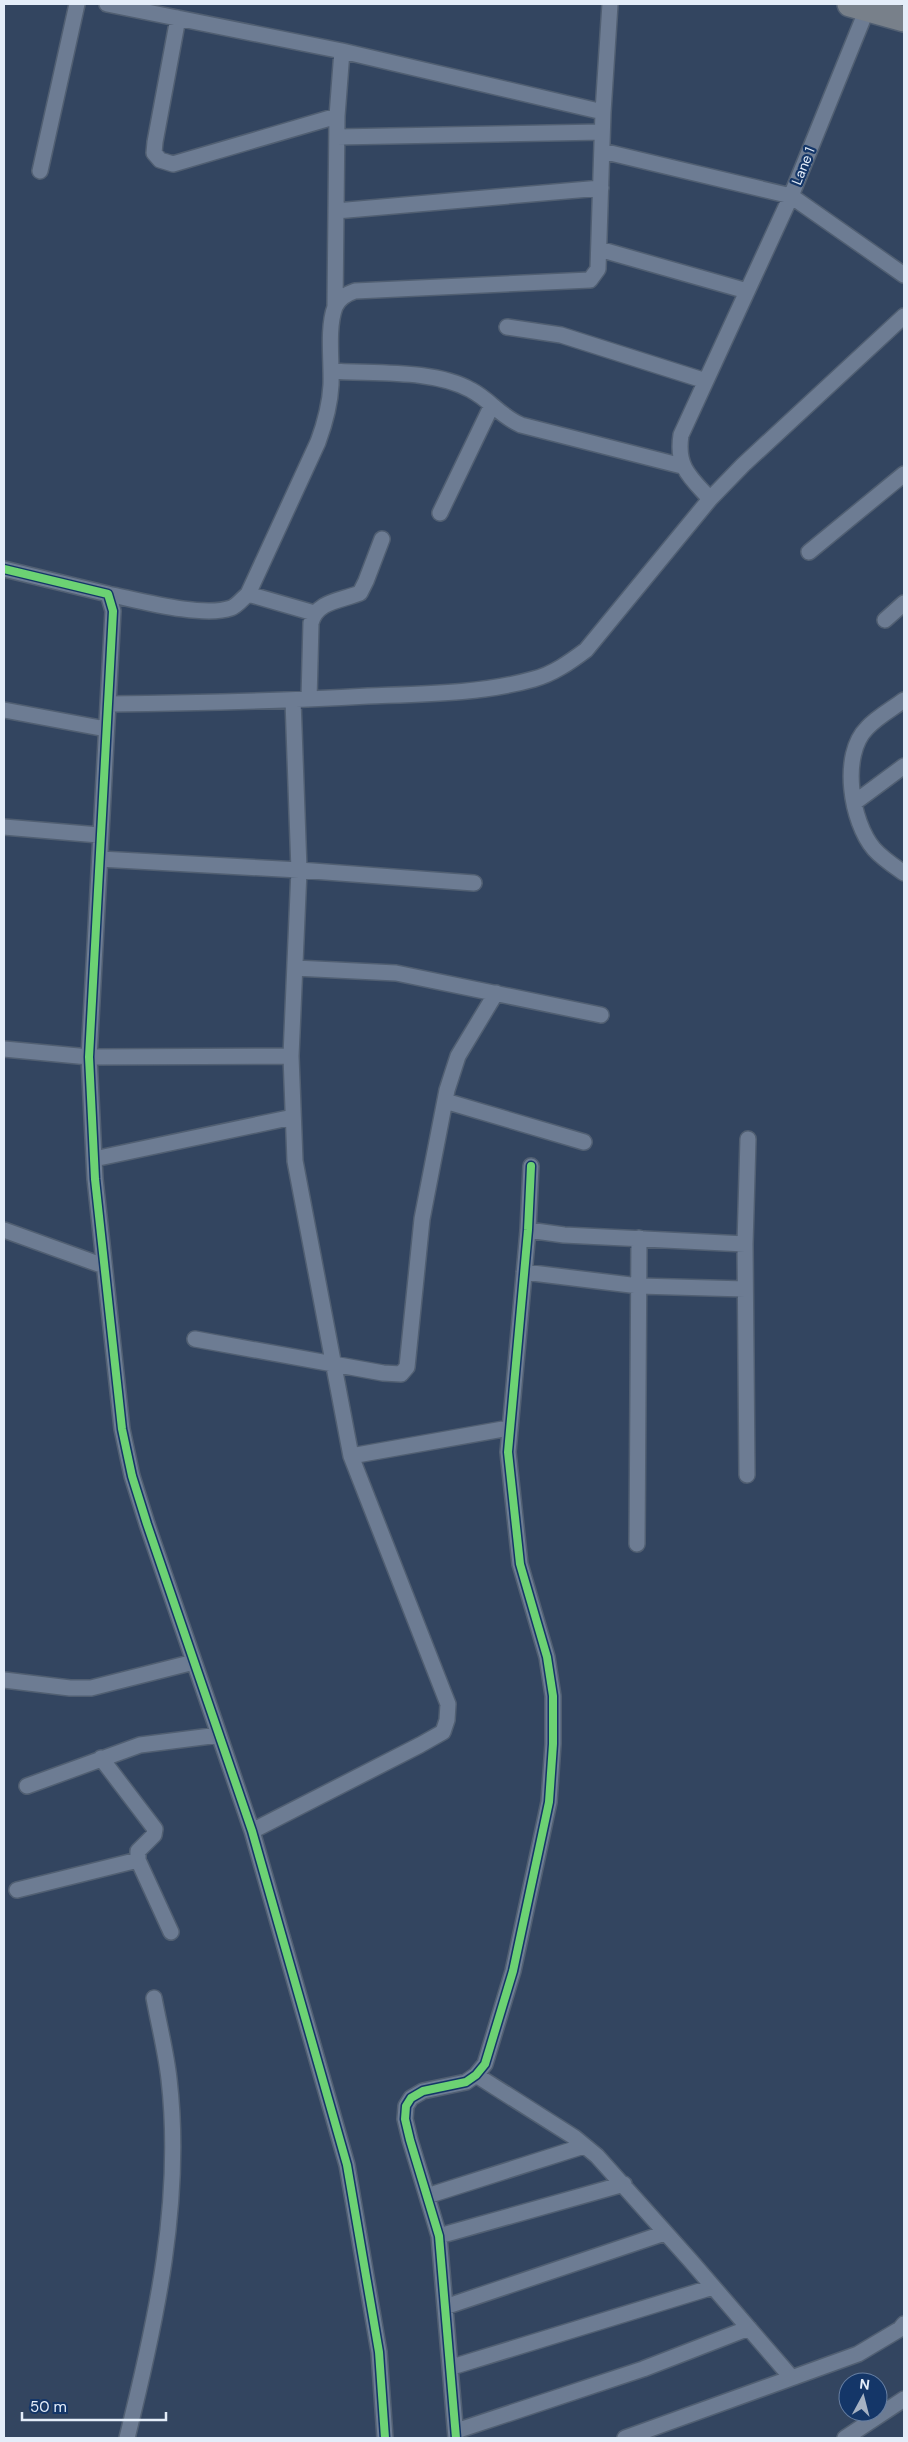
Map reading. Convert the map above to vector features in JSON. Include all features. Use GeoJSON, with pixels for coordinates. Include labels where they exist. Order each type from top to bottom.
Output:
{"type":"FeatureCollection","features":[{"type":"Feature","properties":{"kind":"highway"},"geometry":{"type":"LineString","coordinates":[[859,6],[904,20]]}},
{"type":"Feature","properties":{"kind":"street"},"geometry":{"type":"LineString","coordinates":[[40,171],[77,4]]}},
{"type":"Feature","properties":{"kind":"street"},"geometry":{"type":"LineString","coordinates":[[107,4],[342,51],[603,112]]}},
{"type":"Feature","properties":{"kind":"street"},"geometry":{"type":"LineString","coordinates":[[335,306],[342,296],[355,291],[590,280],[598,269],[602,132],[610,4]]}},
{"type":"Feature","properties":{"kind":"street","name":"Lane 1"},"geometry":{"type":"LineString","coordinates":[[859,6],[791,196],[904,275]]}},
{"type":"Feature","properties":{"kind":"street"},"geometry":{"type":"LineString","coordinates":[[178,18],[155,142],[154,153],[160,160],[174,164],[337,116]]}},
{"type":"Feature","properties":{"kind":"street"},"geometry":{"type":"LineString","coordinates":[[4,569],[108,594],[187,609],[210,610],[232,608],[248,594],[318,442],[327,416],[331,371],[332,319],[335,306],[337,116],[342,51]]}},
{"type":"Feature","properties":{"kind":"street"},"geometry":{"type":"LineString","coordinates":[[337,137],[602,132]]}},
{"type":"Feature","properties":{"kind":"street"},"geometry":{"type":"LineString","coordinates":[[602,151],[791,196],[681,435],[679,450],[682,466],[710,499]]}},
{"type":"Feature","properties":{"kind":"street"},"geometry":{"type":"LineString","coordinates":[[336,211],[601,188]]}},
{"type":"Feature","properties":{"kind":"street"},"geometry":{"type":"LineString","coordinates":[[599,249],[747,291]]}},
{"type":"Feature","properties":{"kind":"street"},"geometry":{"type":"LineString","coordinates":[[108,704],[293,700],[423,694],[490,688],[534,679],[564,666],[586,650],[710,499],[743,465],[904,316]]}},
{"type":"Feature","properties":{"kind":"street"},"geometry":{"type":"LineString","coordinates":[[507,327],[561,335],[706,381]]}},
{"type":"Feature","properties":{"kind":"street"},"geometry":{"type":"LineString","coordinates":[[331,371],[412,376],[452,382],[473,390],[507,419],[521,425],[682,466]]}},
{"type":"Feature","properties":{"kind":"street"},"geometry":{"type":"LineString","coordinates":[[440,513],[492,406]]}},
{"type":"Feature","properties":{"kind":"street"},"geometry":{"type":"LineString","coordinates":[[809,552],[904,474]]}},
{"type":"Feature","properties":{"kind":"street"},"geometry":{"type":"LineString","coordinates":[[309,699],[311,624],[314,614],[324,604],[360,593],[382,539]]}},
{"type":"Feature","properties":{"kind":"street"},"geometry":{"type":"LineString","coordinates":[[108,594],[113,611],[99,835],[100,859],[89,1057],[94,1159],[122,1429],[132,1476],[252,1831],[347,2165],[379,2352],[385,2438]]}},
{"type":"Feature","properties":{"kind":"street"},"geometry":{"type":"LineString","coordinates":[[248,594],[314,614]]}},
{"type":"Feature","properties":{"kind":"street"},"geometry":{"type":"LineString","coordinates":[[885,620],[904,603]]}},
{"type":"Feature","properties":{"kind":"street"},"geometry":{"type":"LineString","coordinates":[[252,1831],[443,1732],[447,1720],[448,1704],[351,1456],[295,1160],[291,1056],[299,870],[293,700]]}},
{"type":"Feature","properties":{"kind":"street"},"geometry":{"type":"LineString","coordinates":[[904,700],[866,728],[856,746],[851,766],[854,803],[862,829],[874,849],[904,873]]}},
{"type":"Feature","properties":{"kind":"street"},"geometry":{"type":"LineString","coordinates":[[4,710],[106,729]]}},
{"type":"Feature","properties":{"kind":"street"},"geometry":{"type":"LineString","coordinates":[[854,803],[904,766]]}},
{"type":"Feature","properties":{"kind":"street"},"geometry":{"type":"LineString","coordinates":[[4,827],[99,835]]}},
{"type":"Feature","properties":{"kind":"street"},"geometry":{"type":"LineString","coordinates":[[100,859],[299,870],[474,883]]}},
{"type":"Feature","properties":{"kind":"street"},"geometry":{"type":"LineString","coordinates":[[295,968],[396,974],[601,1015]]}},
{"type":"Feature","properties":{"kind":"street"},"geometry":{"type":"LineString","coordinates":[[195,1339],[384,1373],[401,1374],[407,1367],[422,1219],[445,1101],[458,1056],[496,993]]}},
{"type":"Feature","properties":{"kind":"street"},"geometry":{"type":"LineString","coordinates":[[4,1049],[89,1057],[291,1056]]}},
{"type":"Feature","properties":{"kind":"street"},"geometry":{"type":"LineString","coordinates":[[445,1101],[584,1142]]}},
{"type":"Feature","properties":{"kind":"street"},"geometry":{"type":"LineString","coordinates":[[94,1159],[294,1117]]}},
{"type":"Feature","properties":{"kind":"street"},"geometry":{"type":"LineString","coordinates":[[747,1475],[745,1244],[748,1139]]}},
{"type":"Feature","properties":{"kind":"street"},"geometry":{"type":"LineString","coordinates":[[531,1166],[528,1230],[509,1428],[509,1470],[520,1564],[547,1657],[553,1696],[553,1744],[549,1802],[513,1971],[485,2064],[476,2076],[466,2082],[423,2091],[411,2098],[406,2106],[405,2119],[439,2236],[452,2367],[456,2435],[643,2369],[749,2328]]}},
{"type":"Feature","properties":{"kind":"street"},"geometry":{"type":"LineString","coordinates":[[4,1230],[104,1266]]}},
{"type":"Feature","properties":{"kind":"street"},"geometry":{"type":"LineString","coordinates":[[528,1230],[564,1235],[745,1244]]}},
{"type":"Feature","properties":{"kind":"street"},"geometry":{"type":"LineString","coordinates":[[637,1544],[639,1238]]}},
{"type":"Feature","properties":{"kind":"street"},"geometry":{"type":"LineString","coordinates":[[524,1272],[639,1286],[745,1289]]}},
{"type":"Feature","properties":{"kind":"street"},"geometry":{"type":"LineString","coordinates":[[351,1456],[509,1428]]}},
{"type":"Feature","properties":{"kind":"street"},"geometry":{"type":"LineString","coordinates":[[4,1680],[70,1688],[91,1688],[194,1662]]}},
{"type":"Feature","properties":{"kind":"street"},"geometry":{"type":"LineString","coordinates":[[27,1786],[140,1744],[219,1735]]}},
{"type":"Feature","properties":{"kind":"street"},"geometry":{"type":"LineString","coordinates":[[101,1758],[155,1829],[154,1835],[138,1851],[138,1860],[171,1932]]}},
{"type":"Feature","properties":{"kind":"street"},"geometry":{"type":"LineString","coordinates":[[17,1890],[138,1860]]}},
{"type":"Feature","properties":{"kind":"street"},"geometry":{"type":"LineString","coordinates":[[127,2438],[153,2324],[168,2237],[173,2158],[169,2079],[154,1998]]}},
{"type":"Feature","properties":{"kind":"street"},"geometry":{"type":"LineString","coordinates":[[476,2076],[584,2146],[624,2184],[791,2377]]}},
{"type":"Feature","properties":{"kind":"street"},"geometry":{"type":"LineString","coordinates":[[427,2196],[584,2146]]}},
{"type":"Feature","properties":{"kind":"street"},"geometry":{"type":"LineString","coordinates":[[439,2236],[624,2184]]}},
{"type":"Feature","properties":{"kind":"street"},"geometry":{"type":"LineString","coordinates":[[445,2307],[665,2233]]}},
{"type":"Feature","properties":{"kind":"street"},"geometry":{"type":"LineString","coordinates":[[452,2367],[713,2287]]}},
{"type":"Feature","properties":{"kind":"street"},"geometry":{"type":"LineString","coordinates":[[625,2438],[858,2354],[903,2329]]}},
{"type":"Feature","properties":{"kind":"street"},"geometry":{"type":"LineString","coordinates":[[845,2438],[904,2399]]}},
{"type":"Feature","properties":{"kind":"cycle path"},"geometry":{"type":"LineString","coordinates":[[4,569],[108,594],[113,611],[89,1057],[95,1179],[122,1429],[132,1476],[147,1524],[252,1831],[347,2165],[379,2352],[385,2438]]}},
{"type":"Feature","properties":{"kind":"cycle path"},"geometry":{"type":"LineString","coordinates":[[456,2438],[439,2236],[405,2119],[406,2106],[411,2098],[423,2091],[466,2082],[476,2075],[485,2064],[513,1971],[549,1802],[553,1744],[553,1696],[547,1657],[520,1564],[508,1452],[528,1230],[531,1166]]}}]}
